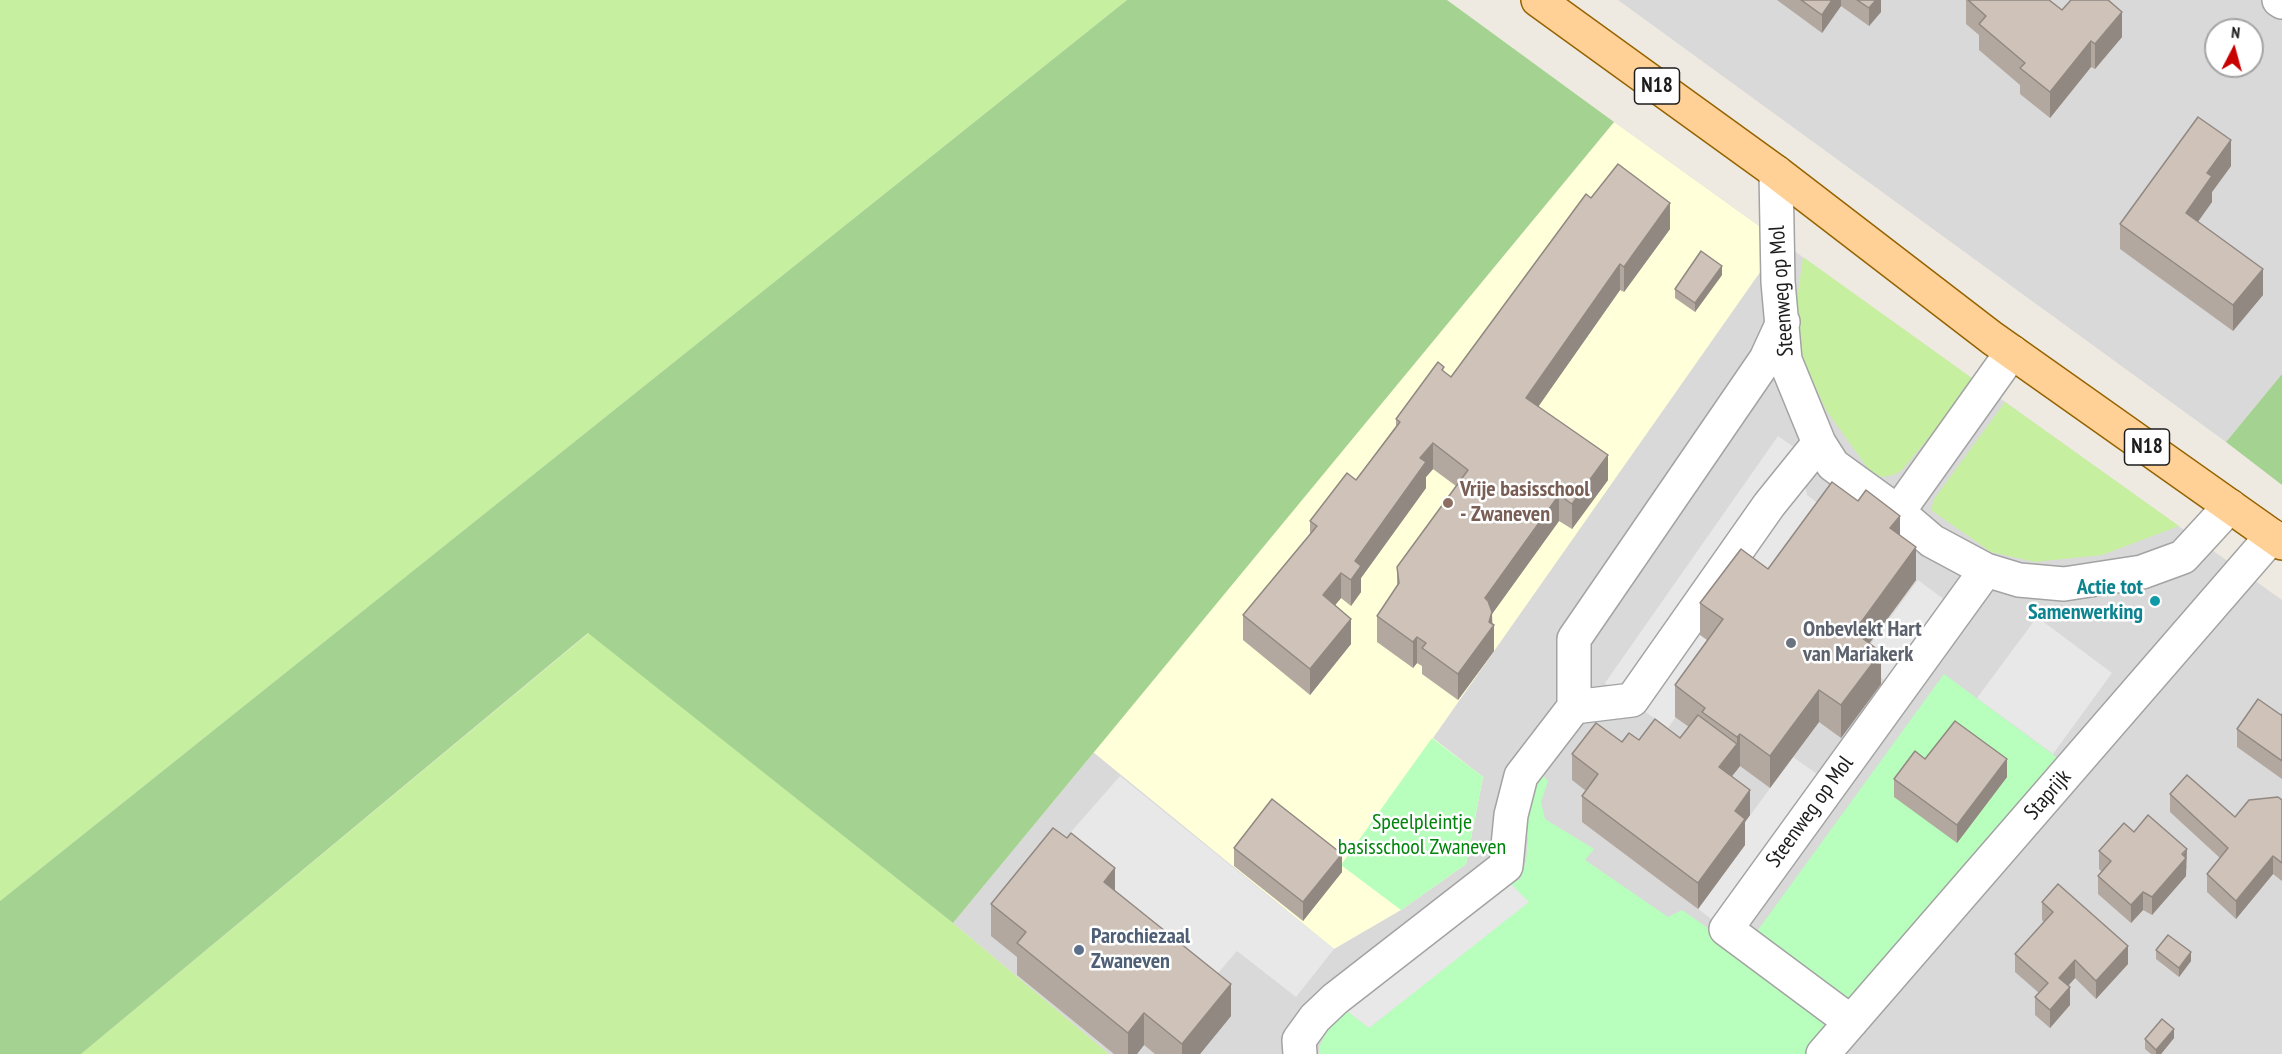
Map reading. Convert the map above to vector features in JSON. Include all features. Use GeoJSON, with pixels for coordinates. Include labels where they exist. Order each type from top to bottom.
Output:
{"type":"FeatureCollection","features":[{"type":"Feature","properties":{"kind":"main road","name":"Steenweg op Mol"},"geometry":{"type":"LineString","coordinates":[[1538,0],[1776,172],[1955,311],[2277,539]]}},
{"type":"Feature","properties":{"kind":"street","name":"Steenweg op Mol"},"geometry":{"type":"LineString","coordinates":[[1776,172],[1778,282],[1785,360],[1819,443],[1833,465],[1898,512],[1932,541],[1986,570],[2019,580],[2064,584],[2142,572],[2183,557],[2230,506]]}},
{"type":"Feature","properties":{"kind":"street"},"geometry":{"type":"LineString","coordinates":[[1300,1054],[1299,1040],[1315,1018],[1335,999],[1506,866],[1511,815],[1521,776],[1574,707],[1574,639],[1766,360],[1783,322]]}},
{"type":"Feature","properties":{"kind":"street"},"geometry":{"type":"LineString","coordinates":[[1898,512],[2012,352]]}},
{"type":"Feature","properties":{"kind":"street"},"geometry":{"type":"LineString","coordinates":[[1574,707],[1632,700],[1769,505],[1819,443]]}},
{"type":"Feature","properties":{"kind":"street","name":"Staprijk"},"geometry":{"type":"LineString","coordinates":[[1823,1054],[2277,539]]}},
{"type":"Feature","properties":{"kind":"street","name":"Steenweg op Mol"},"geometry":{"type":"LineString","coordinates":[[1851,1022],[1726,928],[1986,570]]}},
{"type":"Feature","properties":{"kind":"shaded area"},"geometry":{"type":"Polygon","coordinates":[[[1618,0],[2282,0],[2282,374],[2226,442],[1618,0]]]}},
{"type":"Feature","properties":{"kind":"shaded area"},"geometry":{"type":"Polygon","coordinates":[[[1614,122],[2282,600],[2282,1054],[1109,1054],[953,923],[1614,122]]]}},
{"type":"Feature","properties":{"kind":"shaded area","name":"Vrije basisschool - Zwaneven"},"geometry":{"type":"Polygon","coordinates":[[[1614,122],[1766,231],[1763,268],[1433,738],[1483,777],[1466,864],[1401,910],[1334,949],[1093,752],[1614,122]]]}},
{"type":"Feature","properties":{"kind":"shaded area"},"geometry":{"type":"Polygon","coordinates":[[[1778,436],[1798,450],[1807,495],[1832,514],[1723,651],[1668,728],[1605,683],[1778,436]]]}},
{"type":"Feature","properties":{"kind":"shaded area"},"geometry":{"type":"Polygon","coordinates":[[[1918,580],[1949,603],[1889,684],[1859,660],[1918,580]]]}},
{"type":"Feature","properties":{"kind":"shaded area"},"geometry":{"type":"Polygon","coordinates":[[[2037,617],[2112,673],[2053,754],[1977,698],[2037,617]]]}},
{"type":"Feature","properties":{"kind":"shaded area"},"geometry":{"type":"Polygon","coordinates":[[[1793,757],[1820,776],[1714,921],[1698,909],[1745,845],[1735,836],[1793,757]]]}},
{"type":"Feature","properties":{"kind":"shaded area"},"geometry":{"type":"Polygon","coordinates":[[[1120,776],[1334,949],[1296,997],[1237,951],[1213,979],[1056,849],[1120,776]]]}},
{"type":"Feature","properties":{"kind":"shaded area"},"geometry":{"type":"Polygon","coordinates":[[[1511,884],[1529,902],[1369,1028],[1347,1011],[1511,884]]]}},
{"type":"Feature","properties":{"kind":"green space"},"geometry":{"type":"Polygon","coordinates":[[[0,0],[1127,0],[0,901],[0,0]]]}},
{"type":"Feature","properties":{"kind":"green space"},"geometry":{"type":"Polygon","coordinates":[[[1127,0],[1447,0],[1614,122],[953,923],[588,633],[81,1054],[0,1054],[0,901],[1127,0]]]}},
{"type":"Feature","properties":{"kind":"green space"},"geometry":{"type":"Polygon","coordinates":[[[1803,257],[1976,381],[1902,470],[1894,475],[1882,477],[1869,470],[1826,410],[1803,359],[1795,313],[1803,257]]]}},
{"type":"Feature","properties":{"kind":"green space"},"geometry":{"type":"Polygon","coordinates":[[[2282,374],[2282,485],[2226,442],[2282,374]]]}},
{"type":"Feature","properties":{"kind":"green space"},"geometry":{"type":"Polygon","coordinates":[[[2005,402],[2179,526],[2102,555],[2035,562],[1991,552],[1931,510],[1934,499],[2005,402]]]}},
{"type":"Feature","properties":{"kind":"green space"},"geometry":{"type":"Polygon","coordinates":[[[589,633],[953,923],[1109,1054],[81,1054],[589,633]]]}},
{"type":"Feature","properties":{"kind":"green space"},"geometry":{"type":"Polygon","coordinates":[[[1944,674],[2063,762],[1808,1054],[1319,1054],[1319,1047],[1327,1031],[1347,1011],[1369,1028],[1528,902],[1511,884],[1520,879],[1526,861],[1528,838],[1522,819],[1540,772],[1548,781],[1541,802],[1545,819],[1594,849],[1585,860],[1668,917],[1682,910],[1742,952],[1944,674]]]}},
{"type":"Feature","properties":{"kind":"green space","name":"Speelpleintje basisschool Zwaneven"},"geometry":{"type":"Polygon","coordinates":[[[1432,738],[1483,777],[1466,864],[1401,910],[1341,865],[1432,738]]]}},
{"type":"Feature","properties":{"kind":"building"},"geometry":{"type":"Polygon","coordinates":[[[1801,0],[1832,0],[1822,15],[1801,0]]]}},
{"type":"Feature","properties":{"kind":"building"},"geometry":{"type":"Polygon","coordinates":[[[1857,0],[1876,0],[1869,8],[1857,0]]]}},
{"type":"Feature","properties":{"kind":"building"},"geometry":{"type":"Polygon","coordinates":[[[1968,0],[2049,0],[2062,10],[2071,0],[2108,0],[2122,12],[2095,44],[2091,41],[2050,92],[2020,68],[2025,63],[1979,24],[1986,16],[1968,0]]]}},
{"type":"Feature","properties":{"kind":"building"},"geometry":{"type":"Polygon","coordinates":[[[2198,117],[2231,140],[2207,173],[2212,176],[2186,213],[2263,269],[2233,305],[2120,224],[2198,117]]]}},
{"type":"Feature","properties":{"kind":"building"},"geometry":{"type":"Polygon","coordinates":[[[1618,164],[1670,203],[1624,267],[1620,264],[1526,398],[1608,455],[1572,504],[1559,495],[1485,598],[1492,612],[1489,622],[1494,625],[1458,674],[1422,648],[1426,643],[1417,637],[1413,642],[1377,616],[1399,583],[1397,567],[1468,470],[1433,443],[1420,458],[1426,462],[1355,561],[1361,566],[1351,580],[1341,573],[1323,595],[1351,619],[1310,669],[1243,615],[1317,526],[1310,521],[1347,473],[1356,480],[1400,422],[1396,419],[1438,362],[1444,367],[1442,370],[1451,377],[1586,194],[1591,198],[1618,164]]]}},
{"type":"Feature","properties":{"kind":"building"},"geometry":{"type":"Polygon","coordinates":[[[1701,251],[1722,266],[1695,303],[1675,289],[1701,251]]]}},
{"type":"Feature","properties":{"kind":"building","name":"Onbevlekt Hart van Mariakerk"},"geometry":{"type":"Polygon","coordinates":[[[1832,482],[1858,501],[1866,490],[1900,516],[1890,528],[1916,547],[1854,632],[1881,652],[1841,705],[1819,690],[1770,756],[1740,734],[1737,737],[1702,712],[1705,708],[1675,685],[1723,619],[1700,603],[1741,549],[1768,569],[1832,482]]]}},
{"type":"Feature","properties":{"kind":"building"},"geometry":{"type":"Polygon","coordinates":[[[2258,699],[2282,714],[2282,761],[2237,729],[2258,699]]]}},
{"type":"Feature","properties":{"kind":"building"},"geometry":{"type":"Polygon","coordinates":[[[1698,715],[1737,744],[1719,767],[1750,790],[1735,811],[1745,819],[1698,883],[1582,796],[1598,774],[1572,754],[1596,723],[1622,742],[1629,733],[1639,740],[1655,719],[1680,738],[1698,715]]]}},
{"type":"Feature","properties":{"kind":"building"},"geometry":{"type":"Polygon","coordinates":[[[1955,721],[2007,759],[1957,825],[1894,779],[1915,751],[1925,759],[1955,721]]]}},
{"type":"Feature","properties":{"kind":"building"},"geometry":{"type":"Polygon","coordinates":[[[2187,775],[2235,817],[2249,800],[2278,797],[2282,800],[2282,863],[2273,856],[2236,901],[2207,874],[2228,848],[2170,794],[2187,775]]]}},
{"type":"Feature","properties":{"kind":"building"},"geometry":{"type":"Polygon","coordinates":[[[1272,799],[1342,854],[1303,902],[1234,848],[1272,799]]]}},
{"type":"Feature","properties":{"kind":"building"},"geometry":{"type":"Polygon","coordinates":[[[2148,815],[2187,849],[2182,854],[2186,858],[2152,897],[2143,892],[2131,905],[2098,876],[2111,861],[2099,851],[2124,823],[2134,832],[2148,815]]]}},
{"type":"Feature","properties":{"kind":"building","name":"Parochiezaal Zwaneven"},"geometry":{"type":"Polygon","coordinates":[[[1053,828],[1067,838],[1071,833],[1115,868],[1104,882],[1231,984],[1182,1044],[1144,1013],[1128,1033],[1017,943],[1026,932],[991,904],[1053,828]]]}},
{"type":"Feature","properties":{"kind":"building"},"geometry":{"type":"Polygon","coordinates":[[[2058,884],[2128,946],[2096,981],[2075,960],[2059,978],[2070,987],[2050,1010],[2035,997],[2048,983],[2015,954],[2053,912],[2042,902],[2058,884]]]}},
{"type":"Feature","properties":{"kind":"building"},"geometry":{"type":"Polygon","coordinates":[[[2168,935],[2191,952],[2179,968],[2156,950],[2168,935]]]}},
{"type":"Feature","properties":{"kind":"building"},"geometry":{"type":"Polygon","coordinates":[[[2162,1019],[2174,1029],[2156,1050],[2145,1039],[2162,1019]]]}},
{"type":"Feature","properties":{"kind":"place","name":"Vrije basisschool - Zwaneven"},"geometry":{"type":"Point","coordinates":[1448,503]}},
{"type":"Feature","properties":{"kind":"place","name":"Actie tot Samenwerking"},"geometry":{"type":"Point","coordinates":[2155,601]}},
{"type":"Feature","properties":{"kind":"place","name":"Onbevlekt Hart van Mariakerk"},"geometry":{"type":"Point","coordinates":[1791,643]}},
{"type":"Feature","properties":{"kind":"place","name":"Parochiezaal Zwaneven"},"geometry":{"type":"Point","coordinates":[1079,950]}}]}
